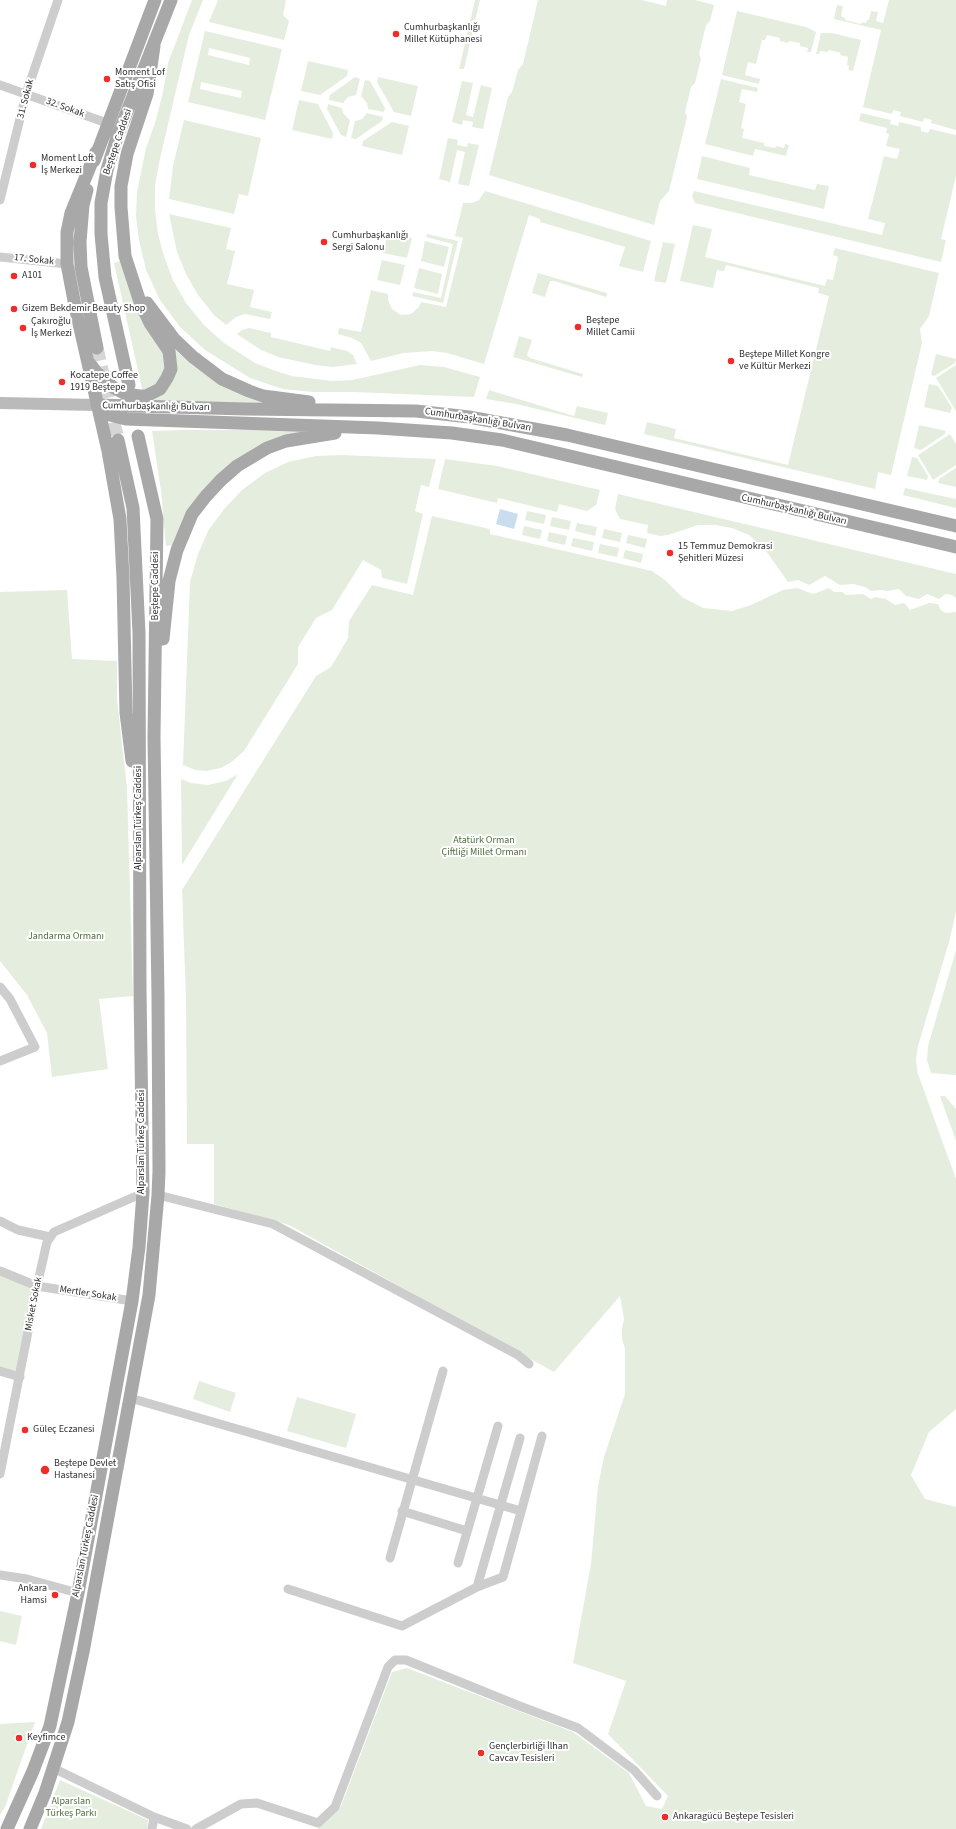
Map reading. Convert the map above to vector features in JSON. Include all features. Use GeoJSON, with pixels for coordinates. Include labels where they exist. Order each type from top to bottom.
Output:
{"type":"FeatureCollection","features":[{"type":"Feature","properties":{"kind":"main road","name":"Beştepe Caddesi"},"geometry":{"type":"LineString","coordinates":[[139,812],[126,713],[120,519],[108,451],[86,359],[67,264],[67,232],[71,213],[155,0]]}},
{"type":"Feature","properties":{"kind":"main road","name":"Beştepe Caddesi"},"geometry":{"type":"LineString","coordinates":[[129,385],[105,277],[101,234],[101,203],[107,170],[117,137],[172,0]]}},
{"type":"Feature","properties":{"kind":"main road"},"geometry":{"type":"LineString","coordinates":[[86,359],[102,378],[114,388],[126,394],[146,396],[153,393],[164,383],[171,369],[169,351],[150,323],[124,256],[121,186],[127,154],[147,94],[154,46]]}},
{"type":"Feature","properties":{"kind":"main road","name":"Beştepe Caddesi"},"geometry":{"type":"LineString","coordinates":[[96,152],[83,205],[80,242],[81,267],[97,348]]}},
{"type":"Feature","properties":{"kind":"main road"},"geometry":{"type":"LineString","coordinates":[[134,285],[174,339],[210,371],[236,386],[263,396],[297,401],[384,404],[416,411]]}},
{"type":"Feature","properties":{"kind":"main road"},"geometry":{"type":"LineString","coordinates":[[0,403],[97,405]]}},
{"type":"Feature","properties":{"kind":"main road","name":"Cumhurbaşkanlığı Bulvarı"},"geometry":{"type":"LineString","coordinates":[[97,405],[416,411],[469,417],[567,435],[956,526]]}},
{"type":"Feature","properties":{"kind":"main road","name":"Cumhurbaşkanlığı Bulvarı"},"geometry":{"type":"LineString","coordinates":[[97,405],[110,415],[126,419],[378,428],[452,433],[502,440],[956,547]]}},
{"type":"Feature","properties":{"kind":"main road"},"geometry":{"type":"LineString","coordinates":[[154,737],[169,581],[177,550],[192,514],[221,480],[237,466],[267,448],[286,441],[306,437],[378,428]]}},
{"type":"Feature","properties":{"kind":"main road","name":"Beştepe Caddesi"},"geometry":{"type":"LineString","coordinates":[[138,436],[157,519],[154,737]]}},
{"type":"Feature","properties":{"kind":"main road","name":"Alparslan Türkeş Caddesi"},"geometry":{"type":"LineString","coordinates":[[7,1829],[33,1771],[50,1726],[78,1593],[132,1301],[139,1247],[142,1193],[139,633],[132,508],[118,440]]}},
{"type":"Feature","properties":{"kind":"main road","name":"Alparslan Türkeş Caddesi"},"geometry":{"type":"LineString","coordinates":[[30,1829],[53,1768],[68,1722],[81,1660],[149,1295],[159,1171],[154,737]]}},
{"type":"Feature","properties":{"kind":"main road"},"geometry":{"type":"LineString","coordinates":[[0,1820],[15,1812]]}},
{"type":"Feature","properties":{"kind":"street","name":"31. Sokak"},"geometry":{"type":"LineString","coordinates":[[0,200],[26,94],[58,0]]}},
{"type":"Feature","properties":{"kind":"street","name":"32. Sokak"},"geometry":{"type":"LineString","coordinates":[[0,85],[107,123]]}},
{"type":"Feature","properties":{"kind":"street","name":"17. Sokak"},"geometry":{"type":"LineString","coordinates":[[0,257],[67,264]]}},
{"type":"Feature","properties":{"kind":"street"},"geometry":{"type":"LineString","coordinates":[[0,987],[10,999],[35,1047],[0,1061]]}},
{"type":"Feature","properties":{"kind":"street"},"geometry":{"type":"LineString","coordinates":[[0,1221],[18,1230],[50,1237],[54,1232],[142,1193]]}},
{"type":"Feature","properties":{"kind":"street"},"geometry":{"type":"LineString","coordinates":[[158,1195],[273,1224],[518,1355],[529,1364]]}},
{"type":"Feature","properties":{"kind":"street","name":"Misket Sokak"},"geometry":{"type":"LineString","coordinates":[[0,1474],[37,1286],[47,1242],[50,1237]]}},
{"type":"Feature","properties":{"kind":"street","name":"Mertler Sokak"},"geometry":{"type":"LineString","coordinates":[[0,1271],[37,1286],[132,1301]]}},
{"type":"Feature","properties":{"kind":"street"},"geometry":{"type":"LineString","coordinates":[[0,1371],[20,1377]]}},
{"type":"Feature","properties":{"kind":"street"},"geometry":{"type":"LineString","coordinates":[[390,1558],[402,1511],[443,1371]]}},
{"type":"Feature","properties":{"kind":"street"},"geometry":{"type":"LineString","coordinates":[[130,1398],[411,1480],[521,1510]]}},
{"type":"Feature","properties":{"kind":"street"},"geometry":{"type":"LineString","coordinates":[[458,1563],[498,1426]]}},
{"type":"Feature","properties":{"kind":"street"},"geometry":{"type":"LineString","coordinates":[[288,1589],[402,1626],[477,1587],[503,1577],[542,1436]]}},
{"type":"Feature","properties":{"kind":"street"},"geometry":{"type":"LineString","coordinates":[[477,1587],[520,1438]]}},
{"type":"Feature","properties":{"kind":"street"},"geometry":{"type":"LineString","coordinates":[[402,1511],[467,1531]]}},
{"type":"Feature","properties":{"kind":"street"},"geometry":{"type":"LineString","coordinates":[[0,1575],[27,1579],[78,1593]]}},
{"type":"Feature","properties":{"kind":"street"},"geometry":{"type":"LineString","coordinates":[[196,1829],[241,1804],[257,1803],[318,1823],[335,1807],[388,1667],[395,1660],[406,1660],[517,1706],[578,1728],[634,1770],[657,1796]]}},
{"type":"Feature","properties":{"kind":"street"},"geometry":{"type":"LineString","coordinates":[[53,1768],[154,1817],[186,1829]]}},
{"type":"Feature","properties":{"kind":"street"},"geometry":{"type":"LineString","coordinates":[[152,1829],[154,1817]]}},
{"type":"Feature","properties":{"kind":"green space"},"geometry":{"type":"Polygon","coordinates":[[[192,0],[203,0],[189,35],[155,186],[155,209],[158,234],[173,280],[186,303],[204,325],[224,343],[255,363],[273,370],[292,376],[332,381],[352,380],[420,365],[444,367],[480,377],[474,397],[353,392],[313,392],[283,389],[250,378],[205,350],[180,327],[160,300],[146,270],[139,240],[136,217],[137,192],[146,148],[156,120],[163,92],[168,63],[192,0]]]}},
{"type":"Feature","properties":{"kind":"green space"},"geometry":{"type":"Polygon","coordinates":[[[218,0],[286,0],[283,15],[289,21],[284,40],[209,22],[218,0]]]}},
{"type":"Feature","properties":{"kind":"green space"},"geometry":{"type":"Polygon","coordinates":[[[475,0],[480,0],[464,69],[459,69],[475,0]]]}},
{"type":"Feature","properties":{"kind":"green space"},"geometry":{"type":"Polygon","coordinates":[[[538,0],[642,0],[666,6],[667,0],[695,0],[714,5],[710,21],[706,25],[699,54],[701,59],[695,83],[691,87],[685,112],[687,117],[669,191],[660,201],[654,225],[489,175],[508,97],[512,92],[518,70],[523,64],[538,0]]]}},
{"type":"Feature","properties":{"kind":"green space"},"geometry":{"type":"Polygon","coordinates":[[[889,0],[956,0],[956,130],[931,123],[932,120],[924,118],[923,122],[900,116],[901,112],[893,110],[892,114],[863,107],[881,30],[834,19],[837,5],[843,6],[841,16],[845,18],[845,20],[861,24],[862,22],[866,23],[867,20],[869,20],[871,11],[878,12],[876,21],[883,23],[889,0]]]}},
{"type":"Feature","properties":{"kind":"green space"},"geometry":{"type":"Polygon","coordinates":[[[737,11],[806,27],[816,32],[811,52],[807,52],[808,48],[800,46],[800,43],[789,41],[788,43],[780,41],[780,38],[767,35],[765,40],[762,40],[756,64],[748,62],[745,75],[760,79],[759,84],[722,75],[737,11]]]}},
{"type":"Feature","properties":{"kind":"green space"},"geometry":{"type":"Polygon","coordinates":[[[205,31],[282,49],[265,120],[188,102],[205,31]],[[209,48],[208,55],[249,65],[250,58],[209,48]],[[201,82],[200,89],[241,98],[242,91],[201,82]]]}},
{"type":"Feature","properties":{"kind":"green space"},"geometry":{"type":"Polygon","coordinates":[[[821,33],[832,33],[861,40],[853,71],[848,70],[848,57],[840,55],[841,53],[829,50],[828,52],[820,51],[819,54],[816,54],[821,33]]]}},
{"type":"Feature","properties":{"kind":"green space"},"geometry":{"type":"Polygon","coordinates":[[[308,61],[348,70],[347,76],[320,95],[301,91],[308,61]]]}},
{"type":"Feature","properties":{"kind":"green space"},"geometry":{"type":"Polygon","coordinates":[[[355,77],[360,79],[356,95],[348,97],[343,103],[329,100],[330,95],[355,77]]]}},
{"type":"Feature","properties":{"kind":"green space"},"geometry":{"type":"Polygon","coordinates":[[[378,77],[418,86],[411,116],[394,112],[377,82],[378,77]]]}},
{"type":"Feature","properties":{"kind":"green space"},"geometry":{"type":"Polygon","coordinates":[[[721,79],[758,88],[757,92],[742,89],[739,102],[746,104],[741,128],[744,129],[742,138],[764,143],[764,146],[775,148],[776,146],[784,148],[785,144],[789,145],[786,156],[755,149],[753,156],[705,144],[721,79]]]}},
{"type":"Feature","properties":{"kind":"green space"},"geometry":{"type":"Polygon","coordinates":[[[365,80],[370,81],[385,108],[384,112],[368,109],[367,103],[361,96],[365,80]]]}},
{"type":"Feature","properties":{"kind":"green space"},"geometry":{"type":"Polygon","coordinates":[[[462,81],[473,83],[466,115],[473,117],[481,85],[492,88],[483,129],[472,127],[473,122],[463,120],[462,125],[452,122],[462,81]]]}},
{"type":"Feature","properties":{"kind":"green space"},"geometry":{"type":"Polygon","coordinates":[[[299,100],[318,104],[333,133],[332,139],[292,130],[299,100]]]}},
{"type":"Feature","properties":{"kind":"green space"},"geometry":{"type":"Polygon","coordinates":[[[328,104],[342,108],[343,113],[350,120],[346,137],[341,135],[327,109],[328,104]]]}},
{"type":"Feature","properties":{"kind":"green space"},"geometry":{"type":"Polygon","coordinates":[[[367,113],[383,117],[382,121],[356,139],[351,138],[355,121],[362,119],[367,113]]]}},
{"type":"Feature","properties":{"kind":"green space"},"geometry":{"type":"Polygon","coordinates":[[[861,113],[891,120],[890,124],[898,126],[899,122],[921,127],[921,131],[928,133],[930,129],[956,135],[956,176],[941,239],[946,240],[941,262],[695,203],[692,196],[694,191],[882,235],[885,223],[868,219],[884,156],[897,159],[900,149],[886,146],[889,134],[886,133],[887,128],[859,121],[861,113]]]}},
{"type":"Feature","properties":{"kind":"green space"},"geometry":{"type":"Polygon","coordinates":[[[184,120],[261,138],[248,196],[239,194],[234,214],[169,199],[173,166],[184,120]]]}},
{"type":"Feature","properties":{"kind":"green space"},"geometry":{"type":"Polygon","coordinates":[[[392,122],[409,126],[402,155],[362,146],[363,141],[392,122]]]}},
{"type":"Feature","properties":{"kind":"green space"},"geometry":{"type":"Polygon","coordinates":[[[448,138],[458,140],[457,145],[467,147],[468,143],[479,145],[469,186],[458,184],[465,152],[457,150],[450,182],[439,179],[448,138]]]}},
{"type":"Feature","properties":{"kind":"green space"},"geometry":{"type":"Polygon","coordinates":[[[702,156],[750,168],[749,175],[815,190],[817,184],[829,186],[824,209],[697,179],[702,156]]]}},
{"type":"Feature","properties":{"kind":"green space"},"geometry":{"type":"Polygon","coordinates":[[[485,191],[651,241],[643,272],[619,266],[625,247],[540,222],[540,219],[529,215],[484,364],[447,353],[432,351],[404,353],[371,361],[361,343],[352,338],[338,334],[339,328],[361,332],[371,290],[388,294],[388,300],[392,309],[401,315],[411,314],[419,307],[421,302],[446,307],[463,238],[455,236],[463,203],[472,203],[479,200],[485,191]]]}},
{"type":"Feature","properties":{"kind":"green space"},"geometry":{"type":"Polygon","coordinates":[[[169,214],[231,228],[226,249],[235,251],[227,284],[254,290],[250,307],[272,312],[270,319],[245,314],[236,317],[226,325],[214,315],[198,295],[186,274],[177,252],[169,214]]]}},
{"type":"Feature","properties":{"kind":"green space"},"geometry":{"type":"Polygon","coordinates":[[[693,225],[712,229],[705,257],[825,286],[827,279],[833,280],[838,257],[833,255],[835,248],[939,273],[929,316],[920,329],[922,343],[891,475],[878,472],[875,489],[644,434],[647,422],[676,429],[674,438],[788,465],[829,296],[818,293],[819,288],[726,265],[724,271],[717,270],[713,288],[680,281],[693,225]]]}},
{"type":"Feature","properties":{"kind":"green space"},"geometry":{"type":"Polygon","coordinates":[[[388,232],[412,238],[407,258],[383,253],[388,232]]]}},
{"type":"Feature","properties":{"kind":"green space"},"geometry":{"type":"Polygon","coordinates":[[[427,234],[458,241],[443,303],[412,296],[413,292],[441,298],[453,244],[426,237],[427,234]]]}},
{"type":"Feature","properties":{"kind":"green space"},"geometry":{"type":"Polygon","coordinates":[[[425,241],[449,247],[444,267],[421,261],[425,241]]]}},
{"type":"Feature","properties":{"kind":"green space"},"geometry":{"type":"Polygon","coordinates":[[[663,242],[675,244],[666,283],[654,281],[663,242]]]}},
{"type":"Feature","properties":{"kind":"green space"},"geometry":{"type":"Polygon","coordinates":[[[382,260],[405,265],[400,285],[377,280],[382,260]]]}},
{"type":"Feature","properties":{"kind":"green space"},"geometry":{"type":"Polygon","coordinates":[[[120,261],[165,349],[168,362],[159,383],[143,393],[114,263],[120,261]]]}},
{"type":"Feature","properties":{"kind":"green space"},"geometry":{"type":"Polygon","coordinates":[[[419,268],[442,274],[438,294],[414,288],[419,268]]]}},
{"type":"Feature","properties":{"kind":"green space"},"geometry":{"type":"Polygon","coordinates":[[[538,273],[607,293],[607,295],[606,297],[554,281],[550,281],[545,297],[532,293],[538,273]]]}},
{"type":"Feature","properties":{"kind":"green space"},"geometry":{"type":"Polygon","coordinates":[[[249,328],[271,333],[271,337],[330,351],[331,347],[347,351],[353,355],[357,364],[333,367],[315,365],[278,357],[261,350],[237,334],[242,330],[249,328]]]}},
{"type":"Feature","properties":{"kind":"green space"},"geometry":{"type":"Polygon","coordinates":[[[519,336],[532,340],[527,355],[530,358],[583,374],[582,377],[513,357],[519,336]]]}},
{"type":"Feature","properties":{"kind":"green space"},"geometry":{"type":"Polygon","coordinates":[[[173,348],[192,365],[208,376],[272,403],[146,402],[152,399],[173,348]]]}},
{"type":"Feature","properties":{"kind":"green space"},"geometry":{"type":"Polygon","coordinates":[[[936,354],[956,359],[955,363],[934,376],[931,375],[936,354]]]}},
{"type":"Feature","properties":{"kind":"green space"},"geometry":{"type":"Polygon","coordinates":[[[956,365],[956,411],[936,378],[956,365]]]}},
{"type":"Feature","properties":{"kind":"green space"},"geometry":{"type":"Polygon","coordinates":[[[929,384],[938,386],[952,408],[950,413],[924,407],[929,384]]]}},
{"type":"Feature","properties":{"kind":"green space"},"geometry":{"type":"Polygon","coordinates":[[[489,390],[574,416],[577,406],[608,413],[605,425],[516,404],[486,399],[489,390]]]}},
{"type":"Feature","properties":{"kind":"green space"},"geometry":{"type":"Polygon","coordinates":[[[919,425],[946,431],[945,434],[921,450],[914,448],[919,425]]]}},
{"type":"Feature","properties":{"kind":"green space"},"geometry":{"type":"Polygon","coordinates":[[[321,430],[250,452],[174,545],[166,546],[161,491],[152,431],[321,430]]]}},
{"type":"Feature","properties":{"kind":"green space"},"geometry":{"type":"Polygon","coordinates":[[[950,434],[956,444],[956,465],[933,480],[918,455],[950,434]]]}},
{"type":"Feature","properties":{"kind":"green space"},"geometry":{"type":"Polygon","coordinates":[[[341,455],[436,459],[429,487],[421,485],[415,511],[423,514],[407,584],[382,578],[381,570],[363,560],[332,610],[316,618],[298,647],[298,664],[244,751],[233,761],[221,768],[206,771],[195,770],[183,765],[190,582],[198,554],[208,531],[224,509],[242,490],[265,473],[288,462],[316,456],[341,455]]]}},
{"type":"Feature","properties":{"kind":"green space"},"geometry":{"type":"Polygon","coordinates":[[[912,457],[917,458],[928,476],[927,480],[907,476],[912,457]]]}},
{"type":"Feature","properties":{"kind":"green space"},"geometry":{"type":"Polygon","coordinates":[[[445,459],[497,466],[600,490],[596,505],[587,511],[559,504],[557,512],[498,498],[497,503],[438,489],[445,459]]]}},
{"type":"Feature","properties":{"kind":"green space"},"geometry":{"type":"Polygon","coordinates":[[[956,468],[956,487],[938,483],[939,479],[956,468]]]}},
{"type":"Feature","properties":{"kind":"green space"},"geometry":{"type":"Polygon","coordinates":[[[905,488],[956,499],[956,508],[903,495],[905,488]]]}},
{"type":"Feature","properties":{"kind":"green space"},"geometry":{"type":"Polygon","coordinates":[[[618,494],[956,574],[956,598],[952,595],[946,594],[939,599],[927,594],[919,599],[906,596],[899,589],[871,591],[865,587],[853,584],[840,585],[825,576],[809,585],[798,580],[788,582],[764,548],[749,535],[732,528],[715,525],[698,525],[668,535],[660,536],[647,533],[648,525],[620,519],[615,509],[618,494]]]}},
{"type":"Feature","properties":{"kind":"green space"},"geometry":{"type":"Polygon","coordinates":[[[527,511],[546,515],[544,524],[525,520],[527,511]]]}},
{"type":"Feature","properties":{"kind":"green space","name":"Atatürk Orman Çiftliği Millet Ormanı"},"geometry":{"type":"Polygon","coordinates":[[[432,516],[490,529],[490,534],[652,571],[665,580],[682,597],[703,608],[732,611],[751,605],[783,590],[797,588],[813,594],[829,588],[834,592],[842,592],[846,595],[863,594],[871,599],[875,597],[886,599],[895,605],[904,603],[910,610],[929,603],[938,604],[940,609],[945,613],[956,612],[956,912],[949,942],[918,1046],[916,1060],[918,1074],[956,1179],[956,1409],[929,1432],[911,1475],[925,1499],[956,1507],[956,1829],[317,1829],[341,1806],[392,1672],[407,1668],[573,1732],[629,1773],[646,1806],[662,1809],[668,1796],[608,1734],[626,1681],[573,1663],[591,1564],[598,1486],[604,1457],[625,1394],[625,1349],[622,1339],[624,1319],[620,1296],[554,1372],[289,1225],[214,1204],[214,1144],[187,1144],[186,1000],[182,890],[316,676],[331,667],[348,638],[349,621],[372,585],[413,595],[432,516]]]}},
{"type":"Feature","properties":{"kind":"green space"},"geometry":{"type":"Polygon","coordinates":[[[552,517],[571,521],[569,530],[550,526],[552,517]]]}},
{"type":"Feature","properties":{"kind":"green space"},"geometry":{"type":"Polygon","coordinates":[[[577,523],[597,527],[595,536],[575,531],[577,523]]]}},
{"type":"Feature","properties":{"kind":"green space"},"geometry":{"type":"Polygon","coordinates":[[[524,526],[542,530],[540,539],[522,535],[524,526]]]}},
{"type":"Feature","properties":{"kind":"green space"},"geometry":{"type":"Polygon","coordinates":[[[604,529],[622,533],[620,542],[602,538],[604,529]]]}},
{"type":"Feature","properties":{"kind":"green space"},"geometry":{"type":"Polygon","coordinates":[[[549,532],[567,536],[565,545],[547,541],[549,532]]]}},
{"type":"Feature","properties":{"kind":"green space"},"geometry":{"type":"Polygon","coordinates":[[[628,535],[647,539],[645,548],[626,543],[628,535]]]}},
{"type":"Feature","properties":{"kind":"green space"},"geometry":{"type":"Polygon","coordinates":[[[573,538],[594,542],[592,551],[571,546],[573,538]]]}},
{"type":"Feature","properties":{"kind":"green space"},"geometry":{"type":"Polygon","coordinates":[[[600,544],[619,548],[617,557],[598,553],[600,544]]]}},
{"type":"Feature","properties":{"kind":"green space"},"geometry":{"type":"Polygon","coordinates":[[[625,550],[643,554],[641,563],[623,558],[625,550]]]}},
{"type":"Feature","properties":{"kind":"green space","name":"Jandarma Ormanı"},"geometry":{"type":"Polygon","coordinates":[[[67,590],[72,659],[117,661],[117,699],[127,788],[133,996],[99,999],[108,1069],[52,1077],[47,1033],[27,995],[0,961],[0,592],[67,590]]]}},
{"type":"Feature","properties":{"kind":"green space"},"geometry":{"type":"Polygon","coordinates":[[[238,774],[182,865],[181,779],[191,783],[208,785],[226,781],[238,774]]]}},
{"type":"Feature","properties":{"kind":"green space"},"geometry":{"type":"Polygon","coordinates":[[[956,950],[956,1075],[931,1073],[927,1060],[928,1046],[956,950]]]}},
{"type":"Feature","properties":{"kind":"green space"},"geometry":{"type":"Polygon","coordinates":[[[940,1096],[945,1096],[956,1109],[956,1141],[940,1096]]]}},
{"type":"Feature","properties":{"kind":"green space"},"geometry":{"type":"Polygon","coordinates":[[[0,1270],[37,1286],[20,1377],[0,1370],[0,1270]]]}},
{"type":"Feature","properties":{"kind":"green space"},"geometry":{"type":"Polygon","coordinates":[[[199,1381],[236,1393],[230,1412],[193,1399],[199,1381]]]}},
{"type":"Feature","properties":{"kind":"green space"},"geometry":{"type":"Polygon","coordinates":[[[297,1397],[356,1414],[346,1448],[287,1431],[297,1397]]]}},
{"type":"Feature","properties":{"kind":"green space"},"geometry":{"type":"Polygon","coordinates":[[[0,1611],[22,1616],[16,1645],[0,1641],[0,1611]]]}},
{"type":"Feature","properties":{"kind":"green space"},"geometry":{"type":"Polygon","coordinates":[[[35,1722],[5,1807],[0,1815],[0,1724],[35,1722]]]}},
{"type":"Feature","properties":{"kind":"green space","name":"Alparslan Türkeş Parkı"},"geometry":{"type":"Polygon","coordinates":[[[60,1780],[148,1820],[147,1829],[41,1829],[60,1780]]]}},
{"type":"Feature","properties":{"kind":"water"},"geometry":{"type":"Polygon","coordinates":[[[500,509],[518,514],[514,529],[496,524],[500,509]]]}},
{"type":"Feature","properties":{"kind":"tunnel"},"geometry":{"type":"LineString","coordinates":[[97,348],[118,440]]}},
{"type":"Feature","properties":{"kind":"place","name":"Cumhurbaşkanlığı Millet Kütüphanesi"},"geometry":{"type":"Point","coordinates":[396,34]}},
{"type":"Feature","properties":{"kind":"place","name":"Moment Lof Satış Ofisi"},"geometry":{"type":"Point","coordinates":[107,79]}},
{"type":"Feature","properties":{"kind":"place","name":"Moment Loft İş Merkezi"},"geometry":{"type":"Point","coordinates":[33,165]}},
{"type":"Feature","properties":{"kind":"place","name":"Cumhurbaşkanlığı Sergi Salonu"},"geometry":{"type":"Point","coordinates":[324,242]}},
{"type":"Feature","properties":{"kind":"place","name":"A101"},"geometry":{"type":"Point","coordinates":[14,276]}},
{"type":"Feature","properties":{"kind":"place","name":"Gizem Bekdemir Beauty Shop"},"geometry":{"type":"Point","coordinates":[14,309]}},
{"type":"Feature","properties":{"kind":"place","name":"Beştepe Millet Camii"},"geometry":{"type":"Point","coordinates":[578,327]}},
{"type":"Feature","properties":{"kind":"place","name":"Çakıroğlu İş Merkezi"},"geometry":{"type":"Point","coordinates":[23,328]}},
{"type":"Feature","properties":{"kind":"place","name":"Beştepe Millet Kongre ve Kültür Merkezi"},"geometry":{"type":"Point","coordinates":[731,361]}},
{"type":"Feature","properties":{"kind":"place","name":"Kocatepe Coffee 1919 Beştepe"},"geometry":{"type":"Point","coordinates":[62,382]}},
{"type":"Feature","properties":{"kind":"place","name":"15 Temmuz Demokrasi Şehitleri Müzesi"},"geometry":{"type":"Point","coordinates":[670,553]}},
{"type":"Feature","properties":{"kind":"place","name":"Güleç Eczanesi"},"geometry":{"type":"Point","coordinates":[25,1430]}},
{"type":"Feature","properties":{"kind":"place","name":"Beştepe Devlet Hastanesi"},"geometry":{"type":"Point","coordinates":[45,1470]}},
{"type":"Feature","properties":{"kind":"place","name":"Ankara Hamsi"},"geometry":{"type":"Point","coordinates":[55,1595]}},
{"type":"Feature","properties":{"kind":"place","name":"Keyfimce"},"geometry":{"type":"Point","coordinates":[19,1738]}},
{"type":"Feature","properties":{"kind":"place","name":"Gençlerbirliği İlhan Cavcav Tesisleri"},"geometry":{"type":"Point","coordinates":[481,1753]}},
{"type":"Feature","properties":{"kind":"place","name":"Ankaragücü Beştepe Tesisleri"},"geometry":{"type":"Point","coordinates":[665,1817]}}]}
